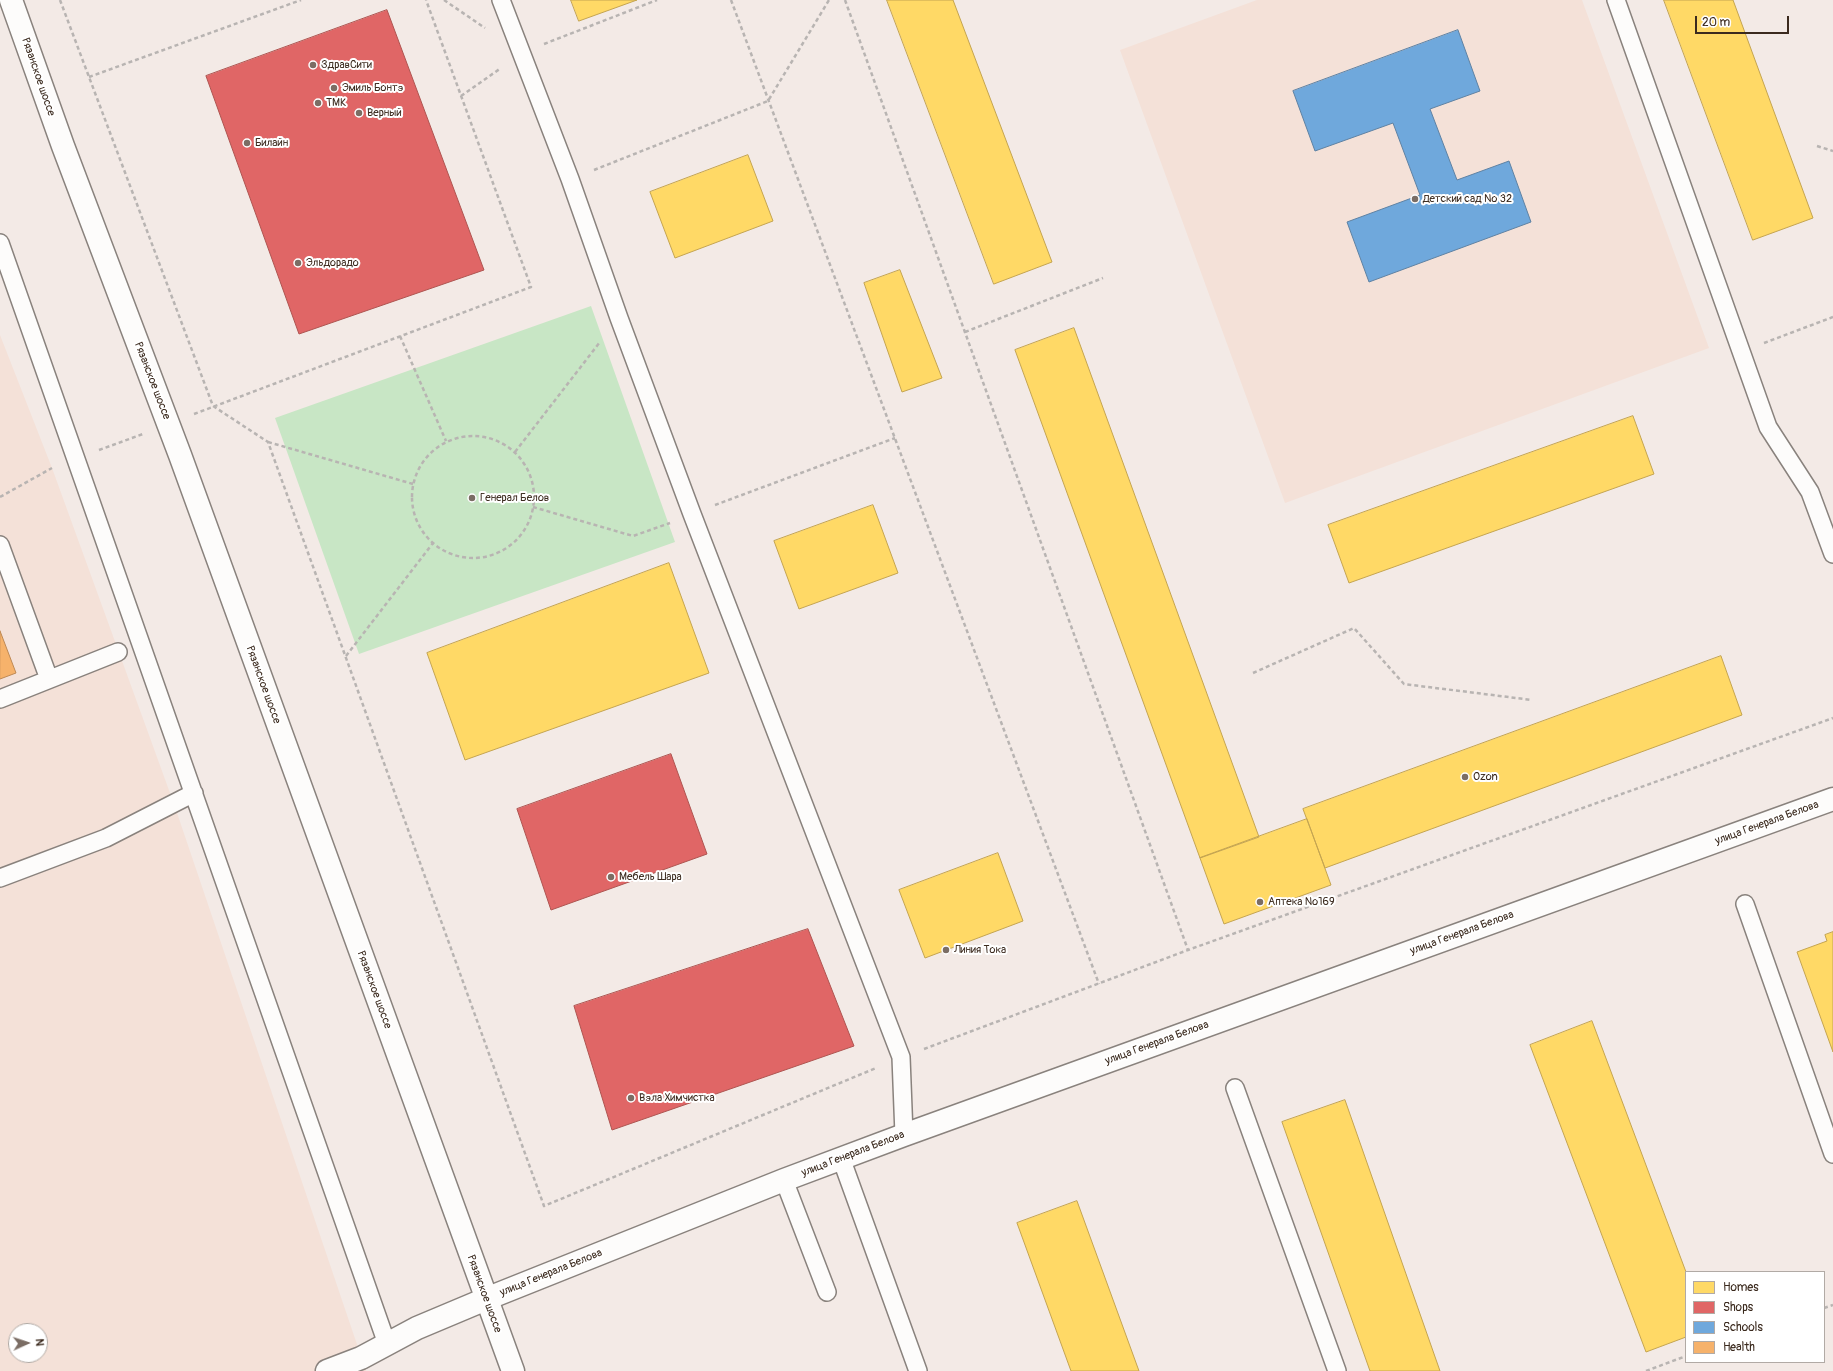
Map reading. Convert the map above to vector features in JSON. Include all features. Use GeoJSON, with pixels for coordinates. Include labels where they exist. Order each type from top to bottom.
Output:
{"type":"FeatureCollection","features":[{"type":"Feature","properties":{"kind":"street","name":"Рязанское шоссе"},"geometry":{"type":"LineString","coordinates":[[11,0],[62,146],[168,425],[513,1371]]}},
{"type":"Feature","properties":{"kind":"street","name":"улица Генерала Белова"},"geometry":{"type":"LineString","coordinates":[[327,1371],[362,1358],[417,1328],[486,1299],[784,1180],[904,1134],[1833,799]]}},
{"type":"Feature","properties":{"kind":"lane"},"geometry":{"type":"LineString","coordinates":[[501,0],[570,179],[619,318],[692,514],[901,1057],[904,1134]]}},
{"type":"Feature","properties":{"kind":"lane"},"geometry":{"type":"LineString","coordinates":[[1616,0],[1768,427],[1810,492],[1833,554]]}},
{"type":"Feature","properties":{"kind":"lane"},"geometry":{"type":"LineString","coordinates":[[0,243],[387,1344]]}},
{"type":"Feature","properties":{"kind":"lane"},"geometry":{"type":"LineString","coordinates":[[0,545],[49,679]]}},
{"type":"Feature","properties":{"kind":"lane"},"geometry":{"type":"LineString","coordinates":[[0,699],[118,652]]}},
{"type":"Feature","properties":{"kind":"lane"},"geometry":{"type":"LineString","coordinates":[[0,878],[106,838],[194,793]]}},
{"type":"Feature","properties":{"kind":"lane"},"geometry":{"type":"LineString","coordinates":[[1744,904],[1833,1154]]}},
{"type":"Feature","properties":{"kind":"lane"},"geometry":{"type":"LineString","coordinates":[[1235,1088],[1336,1371]]}},
{"type":"Feature","properties":{"kind":"lane"},"geometry":{"type":"LineString","coordinates":[[841,1158],[918,1371]]}},
{"type":"Feature","properties":{"kind":"lane"},"geometry":{"type":"LineString","coordinates":[[784,1180],[827,1292]]}},
{"type":"Feature","properties":{"kind":"path"},"geometry":{"type":"LineString","coordinates":[[60,0],[213,406],[268,442],[414,484]]}},
{"type":"Feature","properties":{"kind":"path"},"geometry":{"type":"LineString","coordinates":[[89,77],[301,0]]}},
{"type":"Feature","properties":{"kind":"path"},"geometry":{"type":"LineString","coordinates":[[0,497],[52,468],[531,287],[426,0]]}},
{"type":"Feature","properties":{"kind":"path"},"geometry":{"type":"LineString","coordinates":[[444,0],[521,53]]}},
{"type":"Feature","properties":{"kind":"path"},"geometry":{"type":"LineString","coordinates":[[461,96],[521,53],[657,0]]}},
{"type":"Feature","properties":{"kind":"path"},"geometry":{"type":"LineString","coordinates":[[730,0],[1099,984]]}},
{"type":"Feature","properties":{"kind":"path"},"geometry":{"type":"LineString","coordinates":[[570,179],[768,100],[829,0]]}},
{"type":"Feature","properties":{"kind":"path"},"geometry":{"type":"LineString","coordinates":[[845,0],[1188,950]]}},
{"type":"Feature","properties":{"kind":"path"},"geometry":{"type":"LineString","coordinates":[[1817,146],[1833,151]]}},
{"type":"Feature","properties":{"kind":"path"},"geometry":{"type":"LineString","coordinates":[[965,332],[1103,278]]}},
{"type":"Feature","properties":{"kind":"path"},"geometry":{"type":"LineString","coordinates":[[1741,351],[1833,317]]}},
{"type":"Feature","properties":{"kind":"path"},"geometry":{"type":"LineString","coordinates":[[515,452],[619,318]]}},
{"type":"Feature","properties":{"kind":"path"},"geometry":{"type":"LineString","coordinates":[[400,336],[446,441]]}},
{"type":"Feature","properties":{"kind":"path"},"geometry":{"type":"LineString","coordinates":[[477,435],[493,438],[508,446],[515,452],[526,465],[531,474],[534,490],[532,514],[526,529],[515,541],[502,551],[487,557],[471,558],[455,556],[440,549],[418,525],[413,509],[414,484],[422,463],[433,450],[446,441],[461,436],[477,435]]}},
{"type":"Feature","properties":{"kind":"path"},"geometry":{"type":"LineString","coordinates":[[533,507],[633,536],[894,438]]}},
{"type":"Feature","properties":{"kind":"path"},"geometry":{"type":"LineString","coordinates":[[268,442],[544,1206],[901,1057],[1188,950],[1833,718]]}},
{"type":"Feature","properties":{"kind":"path"},"geometry":{"type":"LineString","coordinates":[[346,656],[433,543]]}},
{"type":"Feature","properties":{"kind":"path"},"geometry":{"type":"LineString","coordinates":[[1253,673],[1354,628],[1404,684],[1532,700]]}},
{"type":"Feature","properties":{"kind":"path"},"geometry":{"type":"LineString","coordinates":[[1646,1371],[1685,1356]]}},
{"type":"Feature","properties":{"kind":"shaded area","name":"Детский сад № 32"},"geometry":{"type":"Polygon","coordinates":[[[1257,0],[1582,0],[1709,348],[1285,503],[1120,50],[1257,0]]]}},
{"type":"Feature","properties":{"kind":"shaded area"},"geometry":{"type":"Polygon","coordinates":[[[0,335],[52,468],[174,804],[366,1371],[0,1371],[0,335]]]}},
{"type":"Feature","properties":{"kind":"green space"},"geometry":{"type":"Polygon","coordinates":[[[591,306],[675,542],[359,654],[275,418],[591,306]]]}},
{"type":"Feature","properties":{"kind":"building: Homes"},"geometry":{"type":"Polygon","coordinates":[[[571,0],[637,0],[579,21],[571,0]]]}},
{"type":"Feature","properties":{"kind":"building: Homes"},"geometry":{"type":"Polygon","coordinates":[[[887,0],[953,0],[1052,262],[994,284],[887,0]]]}},
{"type":"Feature","properties":{"kind":"building: Homes"},"geometry":{"type":"Polygon","coordinates":[[[1664,0],[1733,0],[1813,218],[1753,240],[1664,0]]]}},
{"type":"Feature","properties":{"kind":"building: Homes"},"geometry":{"type":"Polygon","coordinates":[[[748,155],[773,221],[675,258],[650,192],[748,155]]]}},
{"type":"Feature","properties":{"kind":"building: Homes"},"geometry":{"type":"Polygon","coordinates":[[[900,270],[942,378],[902,392],[864,283],[900,270]]]}},
{"type":"Feature","properties":{"kind":"building: Homes"},"geometry":{"type":"Polygon","coordinates":[[[1074,328],[1259,837],[1200,858],[1015,350],[1074,328]]]}},
{"type":"Feature","properties":{"kind":"building: Homes"},"geometry":{"type":"Polygon","coordinates":[[[1633,416],[1654,474],[1349,583],[1328,525],[1633,416]]]}},
{"type":"Feature","properties":{"kind":"building: Homes"},"geometry":{"type":"Polygon","coordinates":[[[873,505],[898,573],[799,609],[774,541],[873,505]]]}},
{"type":"Feature","properties":{"kind":"building: Homes"},"geometry":{"type":"Polygon","coordinates":[[[669,563],[709,673],[465,760],[427,653],[669,563]]]}},
{"type":"Feature","properties":{"kind":"building: Homes"},"geometry":{"type":"Polygon","coordinates":[[[1721,656],[1742,715],[1325,868],[1303,809],[1721,656]]]}},
{"type":"Feature","properties":{"kind":"building: Homes"},"geometry":{"type":"Polygon","coordinates":[[[1307,819],[1331,885],[1224,924],[1200,858],[1307,819]]]}},
{"type":"Feature","properties":{"kind":"building: Homes"},"geometry":{"type":"Polygon","coordinates":[[[998,853],[1023,921],[925,958],[899,890],[998,853]]]}},
{"type":"Feature","properties":{"kind":"building: Homes"},"geometry":{"type":"Polygon","coordinates":[[[1833,932],[1833,1052],[1797,952],[1827,941],[1825,935],[1833,932]]]}},
{"type":"Feature","properties":{"kind":"building: Homes"},"geometry":{"type":"Polygon","coordinates":[[[1592,1021],[1686,1271],[1685,1337],[1646,1352],[1530,1045],[1592,1021]]]}},
{"type":"Feature","properties":{"kind":"building: Homes"},"geometry":{"type":"Polygon","coordinates":[[[1345,1100],[1440,1371],[1370,1371],[1282,1122],[1345,1100]]]}},
{"type":"Feature","properties":{"kind":"building: Homes"},"geometry":{"type":"Polygon","coordinates":[[[1077,1201],[1139,1371],[1071,1371],[1017,1223],[1077,1201]]]}},
{"type":"Feature","properties":{"kind":"building: Shops"},"geometry":{"type":"Polygon","coordinates":[[[387,10],[484,270],[299,334],[206,76],[387,10]]]}},
{"type":"Feature","properties":{"kind":"building: Shops"},"geometry":{"type":"Polygon","coordinates":[[[671,754],[707,854],[551,910],[517,809],[671,754]]]}},
{"type":"Feature","properties":{"kind":"building: Shops"},"geometry":{"type":"Polygon","coordinates":[[[808,929],[854,1046],[612,1130],[574,1006],[808,929]]]}},
{"type":"Feature","properties":{"kind":"building: Schools"},"geometry":{"type":"Polygon","coordinates":[[[1458,30],[1480,91],[1430,109],[1457,180],[1509,161],[1531,222],[1369,282],[1347,222],[1420,195],[1393,123],[1315,151],[1293,91],[1458,30]]]}},
{"type":"Feature","properties":{"kind":"building: Health"},"geometry":{"type":"Polygon","coordinates":[[[0,631],[16,673],[0,679],[0,631]]]}},
{"type":"Feature","properties":{"kind":"place","name":"ЗдравСити"},"geometry":{"type":"Point","coordinates":[313,65]}},
{"type":"Feature","properties":{"kind":"place","name":"Эмиль Бонтэ"},"geometry":{"type":"Point","coordinates":[334,88]}},
{"type":"Feature","properties":{"kind":"place","name":"ТМК"},"geometry":{"type":"Point","coordinates":[318,103]}},
{"type":"Feature","properties":{"kind":"place","name":"Верный"},"geometry":{"type":"Point","coordinates":[359,113]}},
{"type":"Feature","properties":{"kind":"place","name":"Билайн"},"geometry":{"type":"Point","coordinates":[247,143]}},
{"type":"Feature","properties":{"kind":"place","name":"Детский сад № 32"},"geometry":{"type":"Point","coordinates":[1415,199]}},
{"type":"Feature","properties":{"kind":"place","name":"Эльдорадо"},"geometry":{"type":"Point","coordinates":[298,263]}},
{"type":"Feature","properties":{"kind":"place","name":"Генерал Белов"},"geometry":{"type":"Point","coordinates":[472,498]}},
{"type":"Feature","properties":{"kind":"place","name":"Ozon"},"geometry":{"type":"Point","coordinates":[1465,777]}},
{"type":"Feature","properties":{"kind":"place","name":"Мебель Шара"},"geometry":{"type":"Point","coordinates":[611,877]}},
{"type":"Feature","properties":{"kind":"place","name":"Аптека №169"},"geometry":{"type":"Point","coordinates":[1260,902]}},
{"type":"Feature","properties":{"kind":"place","name":"Линия Тока"},"geometry":{"type":"Point","coordinates":[946,950]}},
{"type":"Feature","properties":{"kind":"place","name":"Вэла Химчистка"},"geometry":{"type":"Point","coordinates":[631,1098]}}]}
